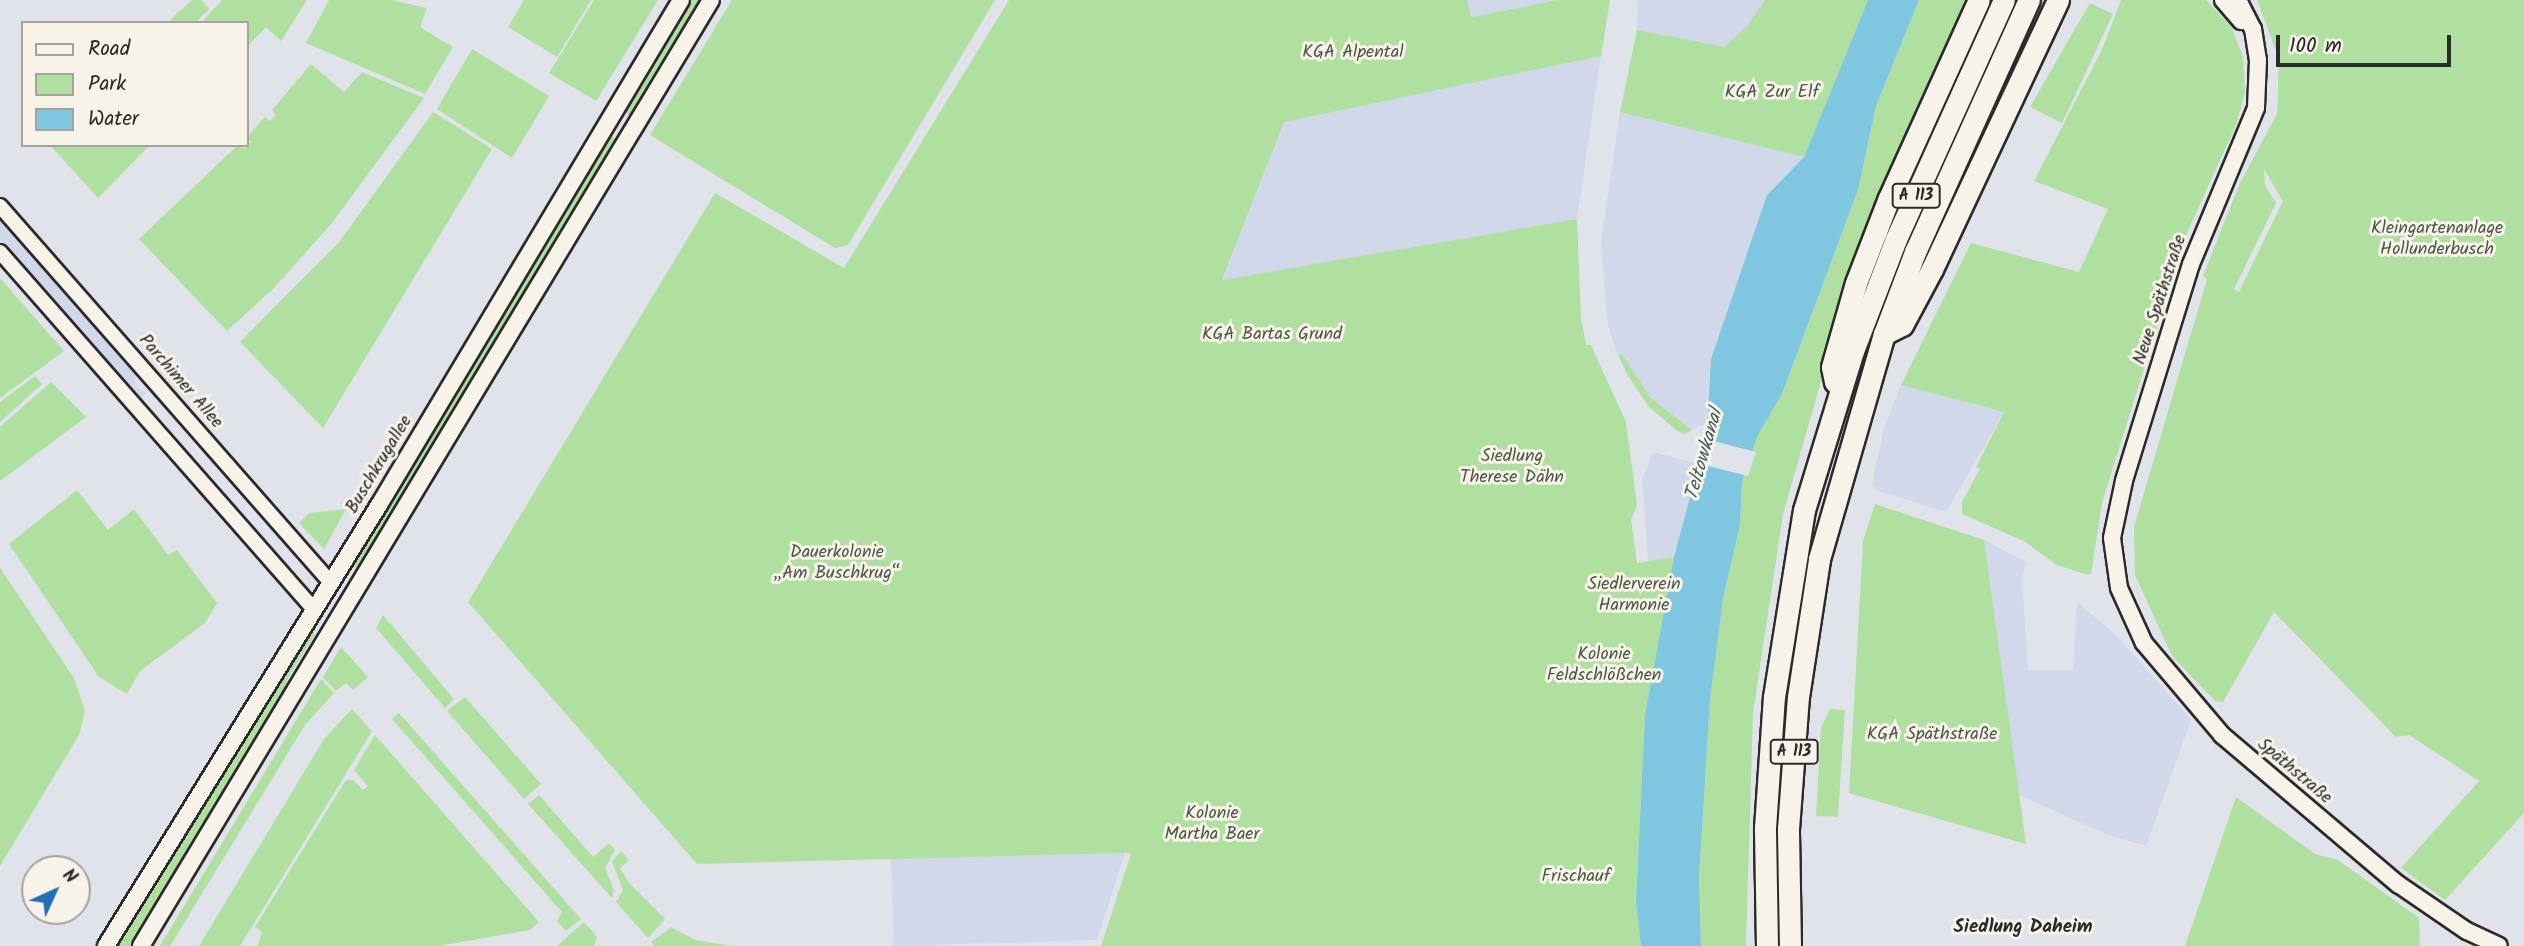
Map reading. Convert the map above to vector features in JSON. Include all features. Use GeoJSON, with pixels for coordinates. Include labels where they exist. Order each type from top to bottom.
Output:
{"type":"FeatureCollection","features":[{"type":"Feature","properties":{"kind":"highway"},"geometry":{"type":"LineString","coordinates":[[1837,396],[1832,367],[1856,283],[1889,198],[1979,0]]}},
{"type":"Feature","properties":{"kind":"highway","name":"A 113"},"geometry":{"type":"LineString","coordinates":[[1767,946],[1765,828],[1782,629],[1804,510],[1837,396],[1896,239],[2004,0]]}},
{"type":"Feature","properties":{"kind":"highway","name":"A 113"},"geometry":{"type":"LineString","coordinates":[[1790,946],[1788,829],[1800,683],[1819,559],[1884,334],[1915,252],[2029,0]]}},
{"type":"Feature","properties":{"kind":"highway"},"geometry":{"type":"LineString","coordinates":[[1884,334],[1902,324],[1932,269],[2058,0]]}},
{"type":"Feature","properties":{"kind":"main road","name":"Buschkrugallee"},"geometry":{"type":"LineString","coordinates":[[106,946],[313,608],[331,583],[681,0]]}},
{"type":"Feature","properties":{"kind":"main road"},"geometry":{"type":"LineString","coordinates":[[141,946],[711,0]]}},
{"type":"Feature","properties":{"kind":"main road","name":"Neue Späthstraße"},"geometry":{"type":"LineString","coordinates":[[2223,0],[2253,40]]}},
{"type":"Feature","properties":{"kind":"main road","name":"Neue Späthstraße"},"geometry":{"type":"LineString","coordinates":[[2116,577],[2112,538],[2124,481],[2191,264],[2256,108],[2260,71],[2253,40],[2238,0]]}},
{"type":"Feature","properties":{"kind":"main road"},"geometry":{"type":"LineString","coordinates":[[609,120],[631,132]]}},
{"type":"Feature","properties":{"kind":"main road","name":"Späthstraße"},"geometry":{"type":"LineString","coordinates":[[2116,577],[2144,643],[2222,735],[2398,884],[2466,931],[2499,946]]}},
{"type":"Feature","properties":{"kind":"street","name":"Parchimer Allee"},"geometry":{"type":"LineString","coordinates":[[0,206],[331,583]]}},
{"type":"Feature","properties":{"kind":"street"},"geometry":{"type":"LineString","coordinates":[[0,252],[313,608]]}},
{"type":"Feature","properties":{"kind":"shaded area"},"geometry":{"type":"Polygon","coordinates":[[[1467,0],[1559,0],[1470,17],[1467,0]]]}},
{"type":"Feature","properties":{"kind":"shaded area"},"geometry":{"type":"Polygon","coordinates":[[[1638,0],[1765,0],[1747,26],[1724,47],[1713,48],[1637,30],[1638,0]]]}},
{"type":"Feature","properties":{"kind":"shaded area"},"geometry":{"type":"Polygon","coordinates":[[[1601,56],[1577,219],[1222,281],[1284,121],[1601,56]]]}},
{"type":"Feature","properties":{"kind":"shaded area"},"geometry":{"type":"Polygon","coordinates":[[[1620,112],[1804,157],[1767,195],[1711,359],[1705,423],[1692,430],[1650,397],[1622,354],[1618,355],[1608,326],[1601,242],[1620,112]]]}},
{"type":"Feature","properties":{"kind":"shaded area"},"geometry":{"type":"Polygon","coordinates":[[[0,216],[70,301],[102,332],[101,336],[123,355],[122,360],[135,369],[135,386],[147,393],[141,398],[134,396],[47,297],[46,287],[39,286],[0,244],[0,216]]]}},
{"type":"Feature","properties":{"kind":"shaded area"},"geometry":{"type":"Polygon","coordinates":[[[1901,385],[2004,412],[1946,512],[1876,490],[1872,484],[1884,428],[1901,385]]]}},
{"type":"Feature","properties":{"kind":"shaded area"},"geometry":{"type":"Polygon","coordinates":[[[1653,452],[1699,464],[1667,594],[1651,599],[1642,479],[1653,452]]]}},
{"type":"Feature","properties":{"kind":"shaded area"},"geometry":{"type":"Polygon","coordinates":[[[1984,540],[2026,562],[2022,580],[2028,670],[2073,670],[2077,602],[2117,636],[2191,720],[2146,846],[2106,834],[2019,795],[1984,540]]]}},
{"type":"Feature","properties":{"kind":"shaded area"},"geometry":{"type":"Polygon","coordinates":[[[1125,853],[1097,940],[894,946],[891,859],[1125,853]]]}},
{"type":"Feature","properties":{"kind":"green space"},"geometry":{"type":"Polygon","coordinates":[[[192,0],[201,0],[209,9],[197,21],[171,19],[192,0]]]}},
{"type":"Feature","properties":{"kind":"green space"},"geometry":{"type":"Polygon","coordinates":[[[222,0],[307,0],[281,41],[266,27],[248,46],[248,21],[203,21],[222,0]]]}},
{"type":"Feature","properties":{"kind":"green space"},"geometry":{"type":"Polygon","coordinates":[[[329,0],[391,0],[427,8],[420,27],[453,47],[425,94],[306,43],[329,0]]]}},
{"type":"Feature","properties":{"kind":"green space"},"geometry":{"type":"Polygon","coordinates":[[[524,0],[591,0],[557,57],[508,27],[524,0]]]}},
{"type":"Feature","properties":{"kind":"green space"},"geometry":{"type":"Polygon","coordinates":[[[594,0],[658,0],[596,101],[549,73],[594,0]]]}},
{"type":"Feature","properties":{"kind":"green space"},"geometry":{"type":"Polygon","coordinates":[[[688,0],[704,0],[633,117],[621,110],[688,0]]]}},
{"type":"Feature","properties":{"kind":"green space"},"geometry":{"type":"Polygon","coordinates":[[[732,0],[995,0],[848,245],[835,248],[650,135],[732,0]]]}},
{"type":"Feature","properties":{"kind":"green space"},"geometry":{"type":"Polygon","coordinates":[[[1009,0],[1467,0],[1471,17],[1559,0],[1610,0],[1601,56],[1284,122],[1222,280],[1577,219],[1581,318],[1586,345],[1591,345],[1626,422],[1637,505],[1631,520],[1637,563],[1674,557],[1645,715],[1636,902],[1641,946],[1101,946],[1131,854],[1125,853],[697,864],[468,602],[715,193],[844,268],[1009,0]]]}},
{"type":"Feature","properties":{"kind":"green space","name":"KGA Zur Elf"},"geometry":{"type":"Polygon","coordinates":[[[1765,0],[1868,0],[1804,157],[1620,112],[1637,30],[1724,47],[1747,26],[1765,0]]]}},
{"type":"Feature","properties":{"kind":"green space"},"geometry":{"type":"Polygon","coordinates":[[[1919,0],[1965,0],[1898,165],[1831,346],[1783,514],[1753,713],[1746,946],[1701,946],[1699,879],[1710,699],[1723,599],[1740,525],[1742,483],[1757,437],[1782,394],[1858,190],[1876,106],[1919,0]]]}},
{"type":"Feature","properties":{"kind":"green space"},"geometry":{"type":"Polygon","coordinates":[[[2121,0],[2206,0],[2232,28],[2243,57],[2245,91],[2237,123],[2185,237],[2102,503],[2091,574],[2085,574],[2057,565],[2024,541],[1962,514],[1962,502],[1980,469],[1976,467],[2004,412],[1901,385],[1971,243],[2079,272],[2108,209],[2034,181],[2102,50],[2121,0]]]}},
{"type":"Feature","properties":{"kind":"green space","name":"Kleingartenanlage Hollunderbusch"},"geometry":{"type":"Polygon","coordinates":[[[2257,0],[2524,0],[2524,813],[2445,900],[2401,868],[2479,781],[2409,735],[2396,737],[2274,612],[2223,702],[2215,701],[2172,656],[2135,575],[2134,527],[2207,279],[2203,276],[2240,183],[2277,114],[2279,59],[2257,0]],[[2264,169],[2265,185],[2276,203],[2234,289],[2239,292],[2283,201],[2264,169]]]}},
{"type":"Feature","properties":{"kind":"green space"},"geometry":{"type":"Polygon","coordinates":[[[2090,3],[2113,14],[2062,123],[2030,107],[2090,3]]]}},
{"type":"Feature","properties":{"kind":"green space"},"geometry":{"type":"Polygon","coordinates":[[[472,49],[549,96],[512,158],[437,109],[472,49]]]}},
{"type":"Feature","properties":{"kind":"green space"},"geometry":{"type":"Polygon","coordinates":[[[311,64],[344,92],[362,72],[424,98],[332,223],[274,288],[227,331],[139,239],[236,147],[248,147],[251,142],[248,136],[265,117],[270,121],[276,115],[272,110],[311,64]]]}},
{"type":"Feature","properties":{"kind":"green space"},"geometry":{"type":"Polygon","coordinates":[[[433,112],[492,149],[323,428],[240,342],[340,241],[433,112]]]}},
{"type":"Feature","properties":{"kind":"green space"},"geometry":{"type":"Polygon","coordinates":[[[607,134],[619,141],[359,571],[353,565],[607,134]]]}},
{"type":"Feature","properties":{"kind":"green space"},"geometry":{"type":"Polygon","coordinates":[[[52,147],[148,147],[98,198],[52,147]]]}},
{"type":"Feature","properties":{"kind":"green space"},"geometry":{"type":"Polygon","coordinates":[[[0,278],[64,351],[0,398],[0,278]]]}},
{"type":"Feature","properties":{"kind":"green space"},"geometry":{"type":"Polygon","coordinates":[[[1622,354],[1650,397],[1692,430],[1685,434],[1676,430],[1648,406],[1627,374],[1618,355],[1622,354]]]}},
{"type":"Feature","properties":{"kind":"green space"},"geometry":{"type":"Polygon","coordinates":[[[35,376],[42,384],[0,422],[0,402],[35,376]]]}},
{"type":"Feature","properties":{"kind":"green space"},"geometry":{"type":"Polygon","coordinates":[[[51,382],[86,417],[0,481],[0,427],[51,382]]]}},
{"type":"Feature","properties":{"kind":"green space"},"geometry":{"type":"Polygon","coordinates":[[[77,490],[108,530],[134,509],[168,555],[177,550],[217,603],[205,623],[140,671],[127,694],[99,677],[9,544],[77,490]]]}},
{"type":"Feature","properties":{"kind":"green space","name":"KGA Späthstraße"},"geometry":{"type":"Polygon","coordinates":[[[1875,504],[1984,540],[2026,844],[1849,793],[1863,541],[1875,504]]]}},
{"type":"Feature","properties":{"kind":"green space"},"geometry":{"type":"Polygon","coordinates":[[[346,509],[324,549],[299,523],[309,513],[346,509]]]}},
{"type":"Feature","properties":{"kind":"green space"},"geometry":{"type":"Polygon","coordinates":[[[0,568],[74,678],[85,711],[79,735],[0,866],[0,568]]]}},
{"type":"Feature","properties":{"kind":"green space"},"geometry":{"type":"Polygon","coordinates":[[[383,615],[454,699],[445,708],[376,628],[383,615]]]}},
{"type":"Feature","properties":{"kind":"green space"},"geometry":{"type":"Polygon","coordinates":[[[308,629],[315,634],[288,678],[280,701],[131,946],[118,946],[308,629]]]}},
{"type":"Feature","properties":{"kind":"green space"},"geometry":{"type":"Polygon","coordinates":[[[341,647],[368,677],[353,690],[346,683],[336,691],[323,677],[341,647]]]}},
{"type":"Feature","properties":{"kind":"green space"},"geometry":{"type":"Polygon","coordinates":[[[321,679],[334,693],[305,725],[170,946],[160,946],[321,679]]]}},
{"type":"Feature","properties":{"kind":"green space"},"geometry":{"type":"Polygon","coordinates":[[[465,697],[541,784],[524,799],[447,711],[465,697]]]}},
{"type":"Feature","properties":{"kind":"green space"},"geometry":{"type":"Polygon","coordinates":[[[352,709],[372,731],[240,946],[199,946],[324,739],[352,709]]]}},
{"type":"Feature","properties":{"kind":"green space"},"geometry":{"type":"Polygon","coordinates":[[[1830,709],[1845,710],[1838,817],[1816,816],[1821,728],[1830,709]]]}},
{"type":"Feature","properties":{"kind":"green space"},"geometry":{"type":"Polygon","coordinates":[[[399,713],[581,919],[566,931],[557,921],[562,912],[392,719],[399,713]]]}},
{"type":"Feature","properties":{"kind":"green space"},"geometry":{"type":"Polygon","coordinates":[[[375,735],[539,922],[530,930],[439,946],[258,946],[262,932],[255,927],[346,780],[353,780],[363,790],[368,786],[354,770],[375,735]]]}},
{"type":"Feature","properties":{"kind":"green space"},"geometry":{"type":"Polygon","coordinates":[[[539,795],[593,857],[609,843],[615,850],[605,868],[614,890],[612,898],[528,804],[539,795]]]}},
{"type":"Feature","properties":{"kind":"green space"},"geometry":{"type":"Polygon","coordinates":[[[2236,797],[2315,854],[2338,860],[2419,918],[2420,946],[2185,946],[2236,797]]]}},
{"type":"Feature","properties":{"kind":"green space"},"geometry":{"type":"Polygon","coordinates":[[[621,851],[629,860],[620,868],[629,883],[665,919],[648,938],[616,902],[623,890],[612,862],[621,851]]]}},
{"type":"Feature","properties":{"kind":"green space"},"geometry":{"type":"Polygon","coordinates":[[[584,922],[597,937],[594,946],[557,946],[584,922]]]}},
{"type":"Feature","properties":{"kind":"green space"},"geometry":{"type":"Polygon","coordinates":[[[671,927],[695,940],[733,946],[654,946],[651,942],[671,927]]]}},
{"type":"Feature","properties":{"kind":"water","name":"Teltowkanal"},"geometry":{"type":"Polygon","coordinates":[[[1868,0],[1919,0],[1876,106],[1858,190],[1782,394],[1757,437],[1742,483],[1740,525],[1723,599],[1710,699],[1699,879],[1701,946],[1641,946],[1636,902],[1645,715],[1674,557],[1706,438],[1711,359],[1767,195],[1804,157],[1868,0]]]}},
{"type":"Feature","properties":{"kind":"pier"},"geometry":{"type":"Polygon","coordinates":[[[1702,438],[1756,452],[1748,476],[1696,463],[1702,438]]]}},
{"type":"Feature","properties":{"kind":"district","name":"Siedlung Daheim"},"geometry":{"type":"Point","coordinates":[2023,928]}},
{"type":"Feature","properties":{"kind":"park label","name":"KGA Alpental"},"geometry":{"type":"Point","coordinates":[1353,53]}},
{"type":"Feature","properties":{"kind":"park label","name":"KGA Bartas Grund"},"geometry":{"type":"Point","coordinates":[1272,335]}},
{"type":"Feature","properties":{"kind":"park label","name":"Siedlung Therese Dähn"},"geometry":{"type":"Point","coordinates":[1512,468]}},
{"type":"Feature","properties":{"kind":"park label","name":"Dauerkolonie „Am Buschkrug“"},"geometry":{"type":"Point","coordinates":[837,564]}},
{"type":"Feature","properties":{"kind":"park label","name":"Siedlerverein Harmonie"},"geometry":{"type":"Point","coordinates":[1634,596]}},
{"type":"Feature","properties":{"kind":"park label","name":"Kolonie Feldschlößchen"},"geometry":{"type":"Point","coordinates":[1604,666]}},
{"type":"Feature","properties":{"kind":"park label","name":"Kolonie Martha Baer"},"geometry":{"type":"Point","coordinates":[1212,825]}},
{"type":"Feature","properties":{"kind":"park label","name":"Frischauf"},"geometry":{"type":"Point","coordinates":[1576,877]}}]}
